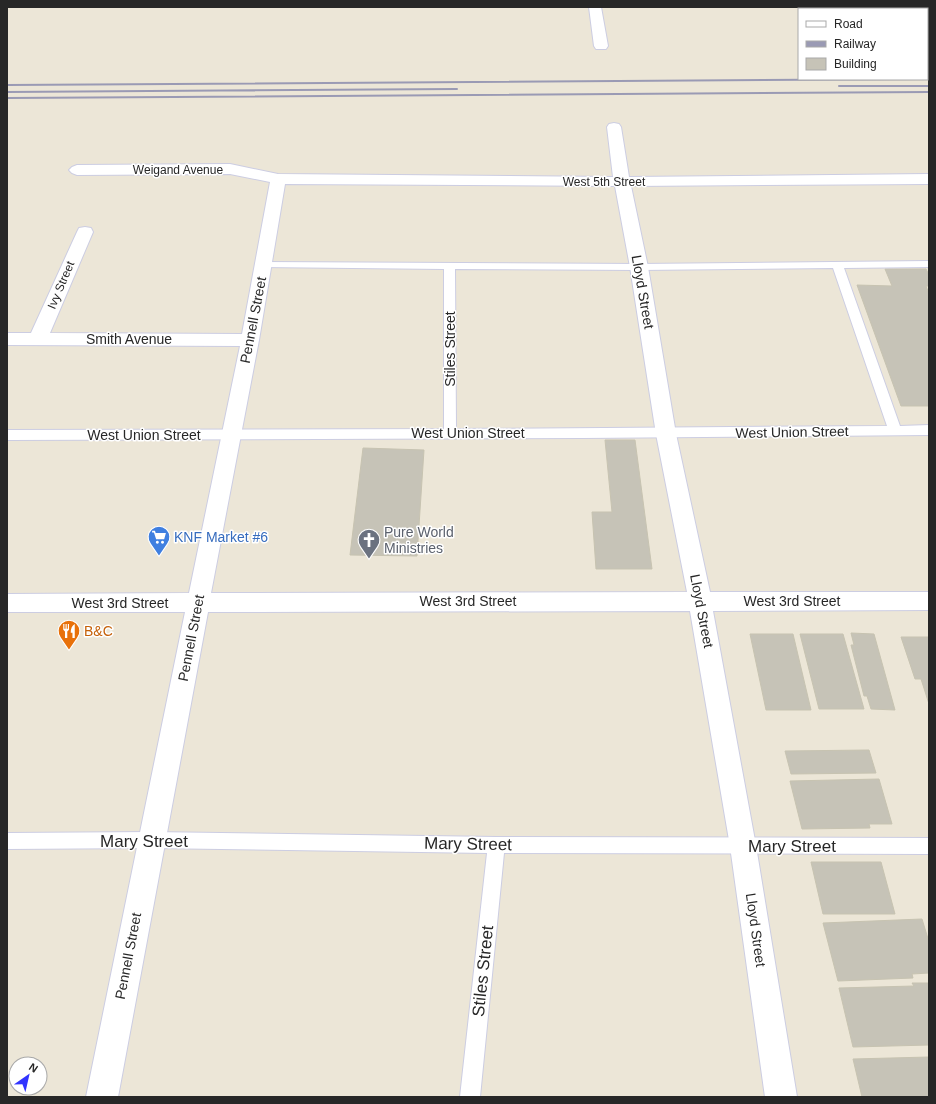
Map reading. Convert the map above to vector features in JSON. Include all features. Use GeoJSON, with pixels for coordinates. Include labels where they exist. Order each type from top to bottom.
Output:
{"type":"FeatureCollection","features":[{"type":"Feature","properties":{"kind":"street"},"geometry":{"type":"LineString","coordinates":[[595,7],[602,46]]}},
{"type":"Feature","properties":{"kind":"street","name":"Lloyd Street"},"geometry":{"type":"LineString","coordinates":[[614,127],[622,182],[639,267],[666,434],[700,600],[743,846],[781,1097]]}},
{"type":"Feature","properties":{"kind":"street","name":"Weigand Avenue"},"geometry":{"type":"LineString","coordinates":[[77,170],[230,169],[278,179]]}},
{"type":"Feature","properties":{"kind":"street","name":"West 5th Street"},"geometry":{"type":"LineString","coordinates":[[278,179],[622,182],[929,179]]}},
{"type":"Feature","properties":{"kind":"street","name":"Pennell Street"},"geometry":{"type":"LineString","coordinates":[[102,1097],[230,434],[250,340],[278,179]]}},
{"type":"Feature","properties":{"kind":"street","name":"Ivy Street"},"geometry":{"type":"LineString","coordinates":[[38,339],[85,232]]}},
{"type":"Feature","properties":{"kind":"street","name":"Smith Avenue"},"geometry":{"type":"LineString","coordinates":[[7,339],[250,340]]}},
{"type":"Feature","properties":{"kind":"street","name":"West 3rd Street"},"geometry":{"type":"LineString","coordinates":[[7,603],[700,600],[929,601]]}},
{"type":"Feature","properties":{"kind":"lane"},"geometry":{"type":"LineString","coordinates":[[264,265],[639,267],[929,264]]}},
{"type":"Feature","properties":{"kind":"lane","name":"Stiles Street"},"geometry":{"type":"LineString","coordinates":[[449,265],[450,433]]}},
{"type":"Feature","properties":{"kind":"lane"},"geometry":{"type":"LineString","coordinates":[[837,265],[895,431]]}},
{"type":"Feature","properties":{"kind":"lane","name":"West Union Street"},"geometry":{"type":"LineString","coordinates":[[7,435],[450,433],[666,434],[929,430]]}},
{"type":"Feature","properties":{"kind":"lane","name":"Mary Street"},"geometry":{"type":"LineString","coordinates":[[7,841],[151,840],[496,845],[929,846]]}},
{"type":"Feature","properties":{"kind":"lane","name":"Stiles Street"},"geometry":{"type":"LineString","coordinates":[[470,1097],[496,845]]}},
{"type":"Feature","properties":{"kind":"building"},"geometry":{"type":"Polygon","coordinates":[[[885,269],[926,269],[929,275],[929,286],[926,286],[929,294],[929,406],[901,406],[857,285],[892,286],[885,269]]]}},
{"type":"Feature","properties":{"kind":"building"},"geometry":{"type":"Polygon","coordinates":[[[605,440],[635,440],[652,569],[596,569],[592,512],[612,512],[605,440]]]}},
{"type":"Feature","properties":{"kind":"building"},"geometry":{"type":"Polygon","coordinates":[[[363,448],[424,450],[417,556],[350,555],[363,448]]]}},
{"type":"Feature","properties":{"kind":"building"},"geometry":{"type":"Polygon","coordinates":[[[851,633],[874,634],[895,710],[871,709],[867,696],[864,696],[851,645],[854,645],[851,633]]]}},
{"type":"Feature","properties":{"kind":"building"},"geometry":{"type":"Polygon","coordinates":[[[750,634],[793,634],[811,710],[766,710],[750,634]]]}},
{"type":"Feature","properties":{"kind":"building"},"geometry":{"type":"Polygon","coordinates":[[[800,634],[843,634],[864,709],[819,709],[800,634]]]}},
{"type":"Feature","properties":{"kind":"building"},"geometry":{"type":"Polygon","coordinates":[[[901,637],[929,637],[929,704],[921,679],[915,679],[901,637]]]}},
{"type":"Feature","properties":{"kind":"building"},"geometry":{"type":"Polygon","coordinates":[[[869,750],[876,773],[791,774],[785,751],[869,750]]]}},
{"type":"Feature","properties":{"kind":"building"},"geometry":{"type":"Polygon","coordinates":[[[879,779],[892,824],[869,824],[870,828],[802,829],[790,781],[879,779]]]}},
{"type":"Feature","properties":{"kind":"building"},"geometry":{"type":"Polygon","coordinates":[[[811,862],[881,862],[895,914],[823,914],[811,862]]]}},
{"type":"Feature","properties":{"kind":"building"},"geometry":{"type":"Polygon","coordinates":[[[922,919],[929,942],[929,973],[912,974],[913,978],[838,981],[823,923],[922,919]]]}},
{"type":"Feature","properties":{"kind":"building"},"geometry":{"type":"Polygon","coordinates":[[[912,983],[929,983],[929,1045],[853,1047],[839,988],[914,986],[912,983]]]}},
{"type":"Feature","properties":{"kind":"building"},"geometry":{"type":"Polygon","coordinates":[[[929,1057],[929,1097],[862,1097],[853,1059],[929,1057]]]}},
{"type":"Feature","properties":{"kind":"railway"},"geometry":{"type":"LineString","coordinates":[[7,85],[798,80]]}},
{"type":"Feature","properties":{"kind":"railway"},"geometry":{"type":"LineString","coordinates":[[839,86],[929,86]]}},
{"type":"Feature","properties":{"kind":"railway"},"geometry":{"type":"LineString","coordinates":[[7,92],[457,89]]}},
{"type":"Feature","properties":{"kind":"railway"},"geometry":{"type":"LineString","coordinates":[[7,98],[929,92]]}},
{"type":"Feature","properties":{"kind":"place","name":"KNF Market #6"},"geometry":{"type":"Point","coordinates":[159,556]}},
{"type":"Feature","properties":{"kind":"place","name":"Pure World Ministries"},"geometry":{"type":"Point","coordinates":[369,560]}},
{"type":"Feature","properties":{"kind":"place","name":"B&C"},"geometry":{"type":"Point","coordinates":[69,650]}}]}
